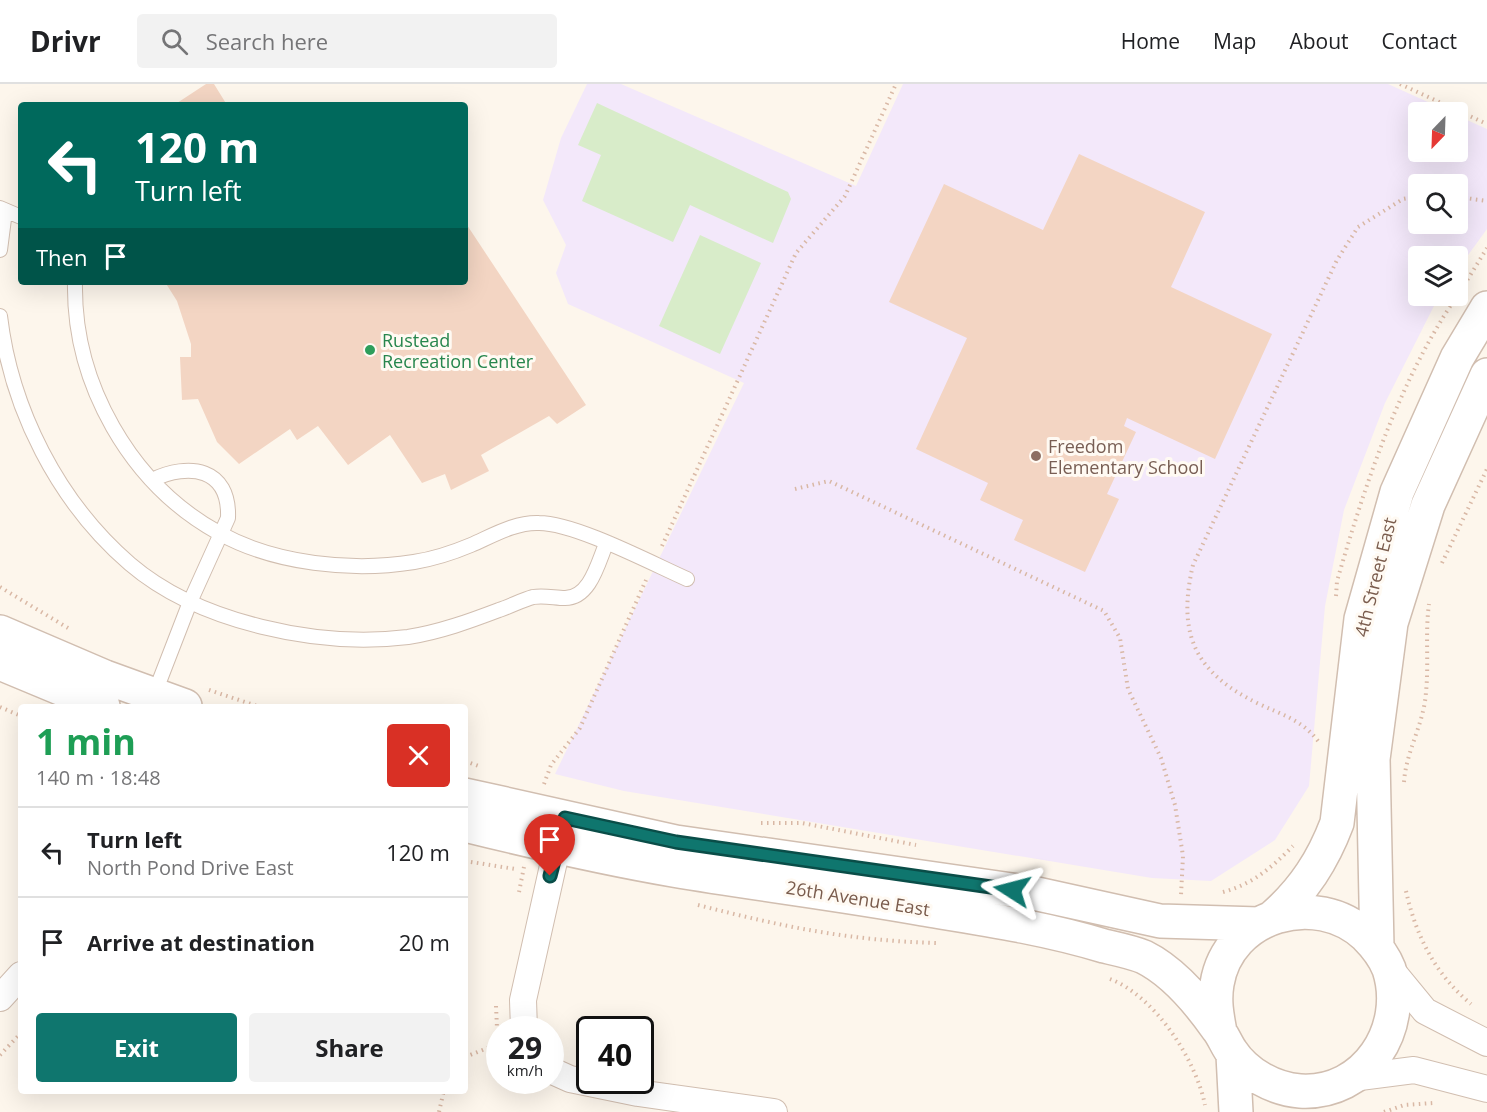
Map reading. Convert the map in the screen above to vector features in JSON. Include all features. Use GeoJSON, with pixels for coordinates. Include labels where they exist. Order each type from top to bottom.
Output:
{"type":"FeatureCollection","features":[{"type":"Feature","properties":{"kind":"street","name":"4th Street East"},"geometry":{"type":"LineString","coordinates":[[1266,920],[1306,884],[1326,853],[1337,823],[1361,619],[1397,492],[1457,358],[1487,308]]}},
{"type":"Feature","properties":{"kind":"street","name":"4th Street East"},"geometry":{"type":"LineString","coordinates":[[1383,957],[1373,759],[1392,623],[1428,505],[1487,375]]}},
{"type":"Feature","properties":{"kind":"street"},"geometry":{"type":"LineString","coordinates":[[0,632],[153,701],[192,696]]}},
{"type":"Feature","properties":{"kind":"street"},"geometry":{"type":"LineString","coordinates":[[0,663],[98,704]]}},
{"type":"Feature","properties":{"kind":"street","name":"26th Avenue East"},"geometry":{"type":"LineString","coordinates":[[468,796],[561,831],[591,855],[1055,931],[1145,957],[1190,992],[1226,1043]]}},
{"type":"Feature","properties":{"kind":"street","name":"26th Avenue East"},"geometry":{"type":"LineString","coordinates":[[468,825],[676,842],[1033,893],[1160,921],[1266,920]]}},
{"type":"Feature","properties":{"kind":"street"},"geometry":{"type":"LineString","coordinates":[[524,1016],[523,1000],[561,831]]}},
{"type":"Feature","properties":{"kind":"street"},"geometry":{"type":"LineString","coordinates":[[1236,1112],[1226,1043],[1216,999],[1217,983],[1225,959],[1239,939],[1266,920],[1302,911],[1330,915],[1356,927],[1383,957],[1425,1011],[1487,1043]]}},
{"type":"Feature","properties":{"kind":"street"},"geometry":{"type":"LineString","coordinates":[[1331,1093],[1372,1062],[1386,1040],[1391,1024],[1394,991],[1383,957]]}},
{"type":"Feature","properties":{"kind":"street"},"geometry":{"type":"LineString","coordinates":[[0,998],[18,978]]}},
{"type":"Feature","properties":{"kind":"street"},"geometry":{"type":"LineString","coordinates":[[1226,1043],[1252,1073],[1275,1086],[1301,1091],[1331,1093],[1414,1070],[1487,1089]]}},
{"type":"Feature","properties":{"kind":"street"},"geometry":{"type":"LineString","coordinates":[[564,1076],[638,1093],[774,1112]]}},
{"type":"Feature","properties":{"kind":"lane"},"geometry":{"type":"LineString","coordinates":[[0,250],[3,209],[18,216]]}},
{"type":"Feature","properties":{"kind":"lane"},"geometry":{"type":"LineString","coordinates":[[75,285],[74,312],[91,380],[114,428],[130,455],[152,480],[202,523],[221,534],[275,554],[314,562],[381,565],[431,558],[522,524],[537,522],[561,526],[687,579]]}},
{"type":"Feature","properties":{"kind":"lane"},"geometry":{"type":"LineString","coordinates":[[0,316],[11,375],[31,429],[55,475],[88,520],[130,564],[190,602],[234,619],[295,634],[355,639],[409,637],[460,625],[534,597],[573,597],[583,592],[589,584],[606,544]]}},
{"type":"Feature","properties":{"kind":"lane"},"geometry":{"type":"LineString","coordinates":[[152,480],[179,469],[195,470],[219,484],[226,495],[229,507],[228,518],[190,602],[153,701]]}},
{"type":"Feature","properties":{"kind":"path"},"geometry":{"type":"LineString","coordinates":[[542,788],[551,765],[580,728],[796,253],[845,196],[896,84]]}},
{"type":"Feature","properties":{"kind":"path"},"geometry":{"type":"LineString","coordinates":[[1400,84],[1487,124]]}},
{"type":"Feature","properties":{"kind":"path"},"geometry":{"type":"LineString","coordinates":[[1321,744],[1307,727],[1233,690],[1212,673],[1198,654],[1189,630],[1186,596],[1193,565],[1337,260],[1358,227],[1408,198]]}},
{"type":"Feature","properties":{"kind":"path"},"geometry":{"type":"LineString","coordinates":[[1468,198],[1487,201]]}},
{"type":"Feature","properties":{"kind":"path"},"geometry":{"type":"LineString","coordinates":[[1468,279],[1487,248]]}},
{"type":"Feature","properties":{"kind":"path"},"geometry":{"type":"LineString","coordinates":[[1442,565],[1487,469]]}},
{"type":"Feature","properties":{"kind":"path"},"geometry":{"type":"LineString","coordinates":[[795,489],[829,481],[1104,611],[1120,638],[1128,689],[1161,758],[1175,805],[1183,856],[1181,899],[1173,898]]}},
{"type":"Feature","properties":{"kind":"path"},"geometry":{"type":"LineString","coordinates":[[0,587],[72,631]]}},
{"type":"Feature","properties":{"kind":"path"},"geometry":{"type":"LineString","coordinates":[[1404,793],[1406,762],[1426,693],[1426,641],[1432,596]]}},
{"type":"Feature","properties":{"kind":"path"},"geometry":{"type":"LineString","coordinates":[[192,696],[244,704]]}},
{"type":"Feature","properties":{"kind":"path"},"geometry":{"type":"LineString","coordinates":[[0,707],[18,715]]}},
{"type":"Feature","properties":{"kind":"path"},"geometry":{"type":"LineString","coordinates":[[752,823],[802,823],[917,845]]}},
{"type":"Feature","properties":{"kind":"path"},"geometry":{"type":"LineString","coordinates":[[1212,896],[1242,887],[1268,871],[1293,845]]}},
{"type":"Feature","properties":{"kind":"path"},"geometry":{"type":"LineString","coordinates":[[468,861],[530,871]]}},
{"type":"Feature","properties":{"kind":"path"},"geometry":{"type":"LineString","coordinates":[[1404,881],[1413,923],[1431,960],[1461,996],[1473,1006]]}},
{"type":"Feature","properties":{"kind":"path"},"geometry":{"type":"LineString","coordinates":[[692,904],[788,928],[845,938],[951,943]]}},
{"type":"Feature","properties":{"kind":"path"},"geometry":{"type":"LineString","coordinates":[[1105,977],[1137,995],[1170,1030],[1190,1061],[1203,1093],[1206,1112]]}},
{"type":"Feature","properties":{"kind":"path"},"geometry":{"type":"LineString","coordinates":[[0,1055],[18,1037]]}},
{"type":"Feature","properties":{"kind":"path"},"geometry":{"type":"LineString","coordinates":[[468,1056],[486,1049]]}},
{"type":"Feature","properties":{"kind":"path"},"geometry":{"type":"LineString","coordinates":[[439,1112],[443,1094]]}},
{"type":"Feature","properties":{"kind":"path"},"geometry":{"type":"LineString","coordinates":[[1387,1111],[1404,1105],[1441,1102]]}},
{"type":"Feature","properties":{"kind":"shaded area","name":"Freedom Elementary School"},"geometry":{"type":"Polygon","coordinates":[[[587,84],[621,84],[856,186],[903,84],[1388,84],[1428,102],[1408,102],[1408,162],[1468,162],[1468,120],[1487,129],[1487,229],[1468,255],[1468,246],[1408,246],[1408,306],[1434,306],[1385,403],[1344,510],[1325,606],[1309,786],[1275,840],[1211,881],[1152,878],[624,791],[555,774],[744,383],[568,304],[556,273],[566,245],[543,200],[561,138],[587,84]]]}},
{"type":"Feature","properties":{"kind":"green space"},"geometry":{"type":"Polygon","coordinates":[[[597,103],[788,192],[791,199],[773,243],[690,205],[673,242],[582,201],[601,155],[578,145],[597,103]]]}},
{"type":"Feature","properties":{"kind":"green space"},"geometry":{"type":"Polygon","coordinates":[[[700,235],[761,263],[720,354],[659,326],[700,235]]]}},
{"type":"Feature","properties":{"kind":"building"},"geometry":{"type":"Polygon","coordinates":[[[206,84],[214,84],[225,102],[179,102],[206,84]]]}},
{"type":"Feature","properties":{"kind":"building"},"geometry":{"type":"Polygon","coordinates":[[[1079,154],[1205,212],[1171,287],[1272,334],[1215,459],[1127,418],[1124,426],[1136,432],[1107,494],[1119,499],[1085,572],[1014,540],[1023,520],[980,500],[988,483],[916,449],[967,338],[889,302],[944,184],[1043,230],[1079,154]]]}},
{"type":"Feature","properties":{"kind":"building","name":"Rustead Recreation Center"},"geometry":{"type":"Polygon","coordinates":[[[468,227],[586,405],[557,424],[549,416],[481,455],[489,471],[451,490],[445,474],[422,483],[390,435],[348,465],[318,426],[297,440],[290,429],[239,464],[217,442],[198,399],[182,400],[180,357],[191,357],[191,344],[177,301],[167,285],[468,285],[468,227]]]}},
{"type":"Feature","properties":{"kind":"place","name":"Rustead Recreation Center"},"geometry":{"type":"Point","coordinates":[370,350]}},
{"type":"Feature","properties":{"kind":"place","name":"Freedom Elementary School"},"geometry":{"type":"Point","coordinates":[1036,456]}},
{"type":"Feature","properties":{"kind":"route"},"geometry":{"type":"LineString","coordinates":[[550,876],[565,818],[676,842],[1012,890]]}}]}
